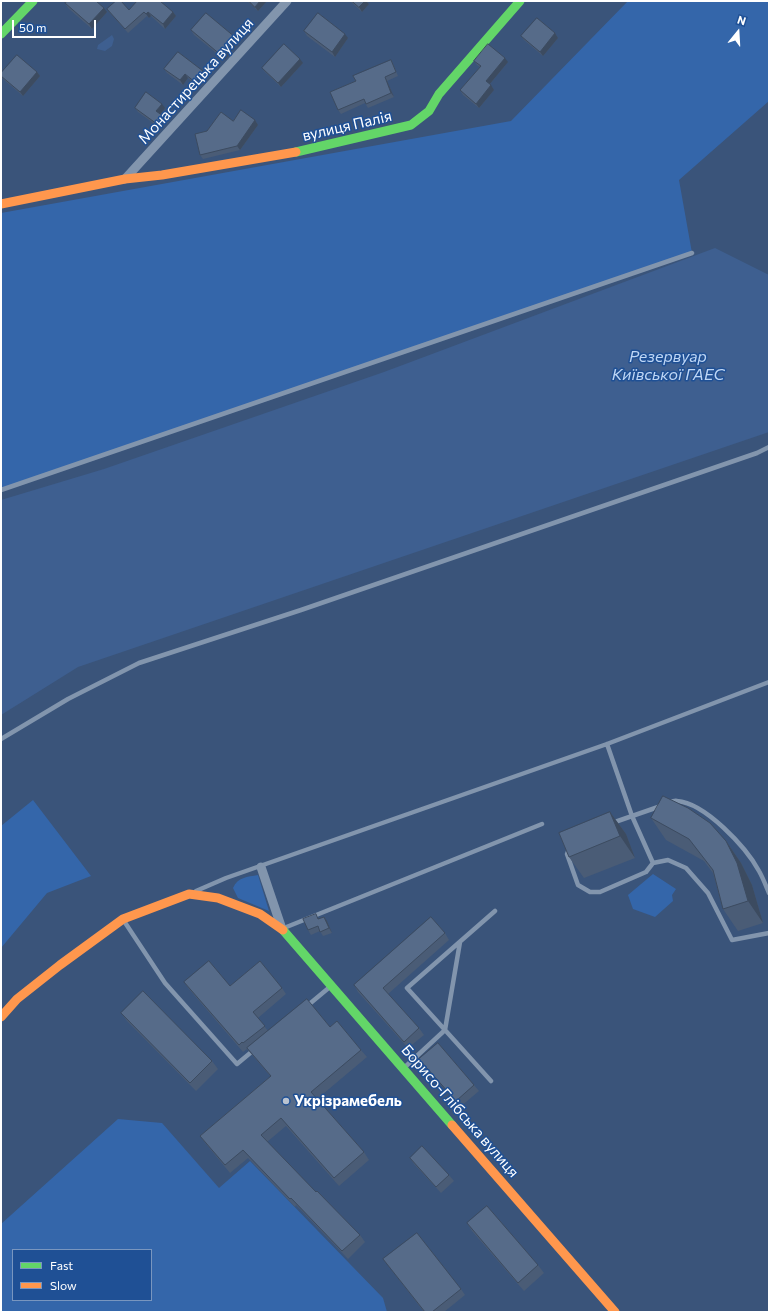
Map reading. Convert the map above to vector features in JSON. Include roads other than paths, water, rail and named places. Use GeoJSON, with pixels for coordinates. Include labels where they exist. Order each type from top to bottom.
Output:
{"type":"FeatureCollection","features":[{"type":"Feature","properties":{"kind":"street"},"geometry":{"type":"LineString","coordinates":[[1,34],[32,1]]}},
{"type":"Feature","properties":{"kind":"street","name":"Монастирецька вулиця"},"geometry":{"type":"LineString","coordinates":[[125,179],[287,1]]}},
{"type":"Feature","properties":{"kind":"street","name":"вулиця Палія"},"geometry":{"type":"LineString","coordinates":[[1,204],[125,179],[162,175],[289,154],[411,125],[429,111],[439,94],[520,1]]}},
{"type":"Feature","properties":{"kind":"street","name":"Борисо-Глібська вулиця"},"geometry":{"type":"LineString","coordinates":[[261,867],[282,929]]}},
{"type":"Feature","properties":{"kind":"street","name":"Борисо-Глібська вулиця"},"geometry":{"type":"LineString","coordinates":[[1,1017],[17,999],[60,964],[123,919],[189,894],[218,898],[260,914],[282,929],[616,1312]]}},
{"type":"Feature","properties":{"kind":"lane"},"geometry":{"type":"LineString","coordinates":[[1,490],[692,252]]}},
{"type":"Feature","properties":{"kind":"lane"},"geometry":{"type":"LineString","coordinates":[[1,739],[68,699],[139,663],[301,610],[769,447]]}},
{"type":"Feature","properties":{"kind":"lane"},"geometry":{"type":"LineString","coordinates":[[189,894],[226,878],[261,867],[607,744],[769,682]]}},
{"type":"Feature","properties":{"kind":"lane"},"geometry":{"type":"LineString","coordinates":[[607,744],[632,816],[653,863]]}},
{"type":"Feature","properties":{"kind":"lane"},"geometry":{"type":"LineString","coordinates":[[605,825],[676,800],[697,807],[714,820],[741,845],[759,871],[769,893]]}},
{"type":"Feature","properties":{"kind":"lane"},"geometry":{"type":"LineString","coordinates":[[282,929],[542,824]]}},
{"type":"Feature","properties":{"kind":"lane"},"geometry":{"type":"LineString","coordinates":[[571,844],[568,854],[578,884],[590,892],[600,892],[646,872],[653,863],[668,860],[686,868],[708,893],[732,940],[769,933]]}},
{"type":"Feature","properties":{"kind":"lane"},"geometry":{"type":"LineString","coordinates":[[491,1081],[407,988],[495,911]]}},
{"type":"Feature","properties":{"kind":"lane"},"geometry":{"type":"LineString","coordinates":[[123,919],[165,983],[237,1064],[261,1044]]}},
{"type":"Feature","properties":{"kind":"lane"},"geometry":{"type":"LineString","coordinates":[[404,1068],[445,1030],[460,942]]}},
{"type":"Feature","properties":{"kind":"lane"},"geometry":{"type":"LineString","coordinates":[[302,1010],[332,985]]}},
{"type":"Feature","properties":{"kind":"water"},"geometry":{"type":"Polygon","coordinates":[[[112,35],[114,39],[112,46],[105,51],[97,49],[98,45],[112,35]]]}},
{"type":"Feature","properties":{"kind":"water","name":"Резервуар Київської ГАЕС"},"geometry":{"type":"Polygon","coordinates":[[[715,248],[769,275],[769,432],[78,667],[1,715],[1,500],[104,469],[384,372],[715,248]]]}},
{"type":"Feature","properties":{"kind":"place","name":"Укрізрамебель"},"geometry":{"type":"Point","coordinates":[286,1101]}}]}
